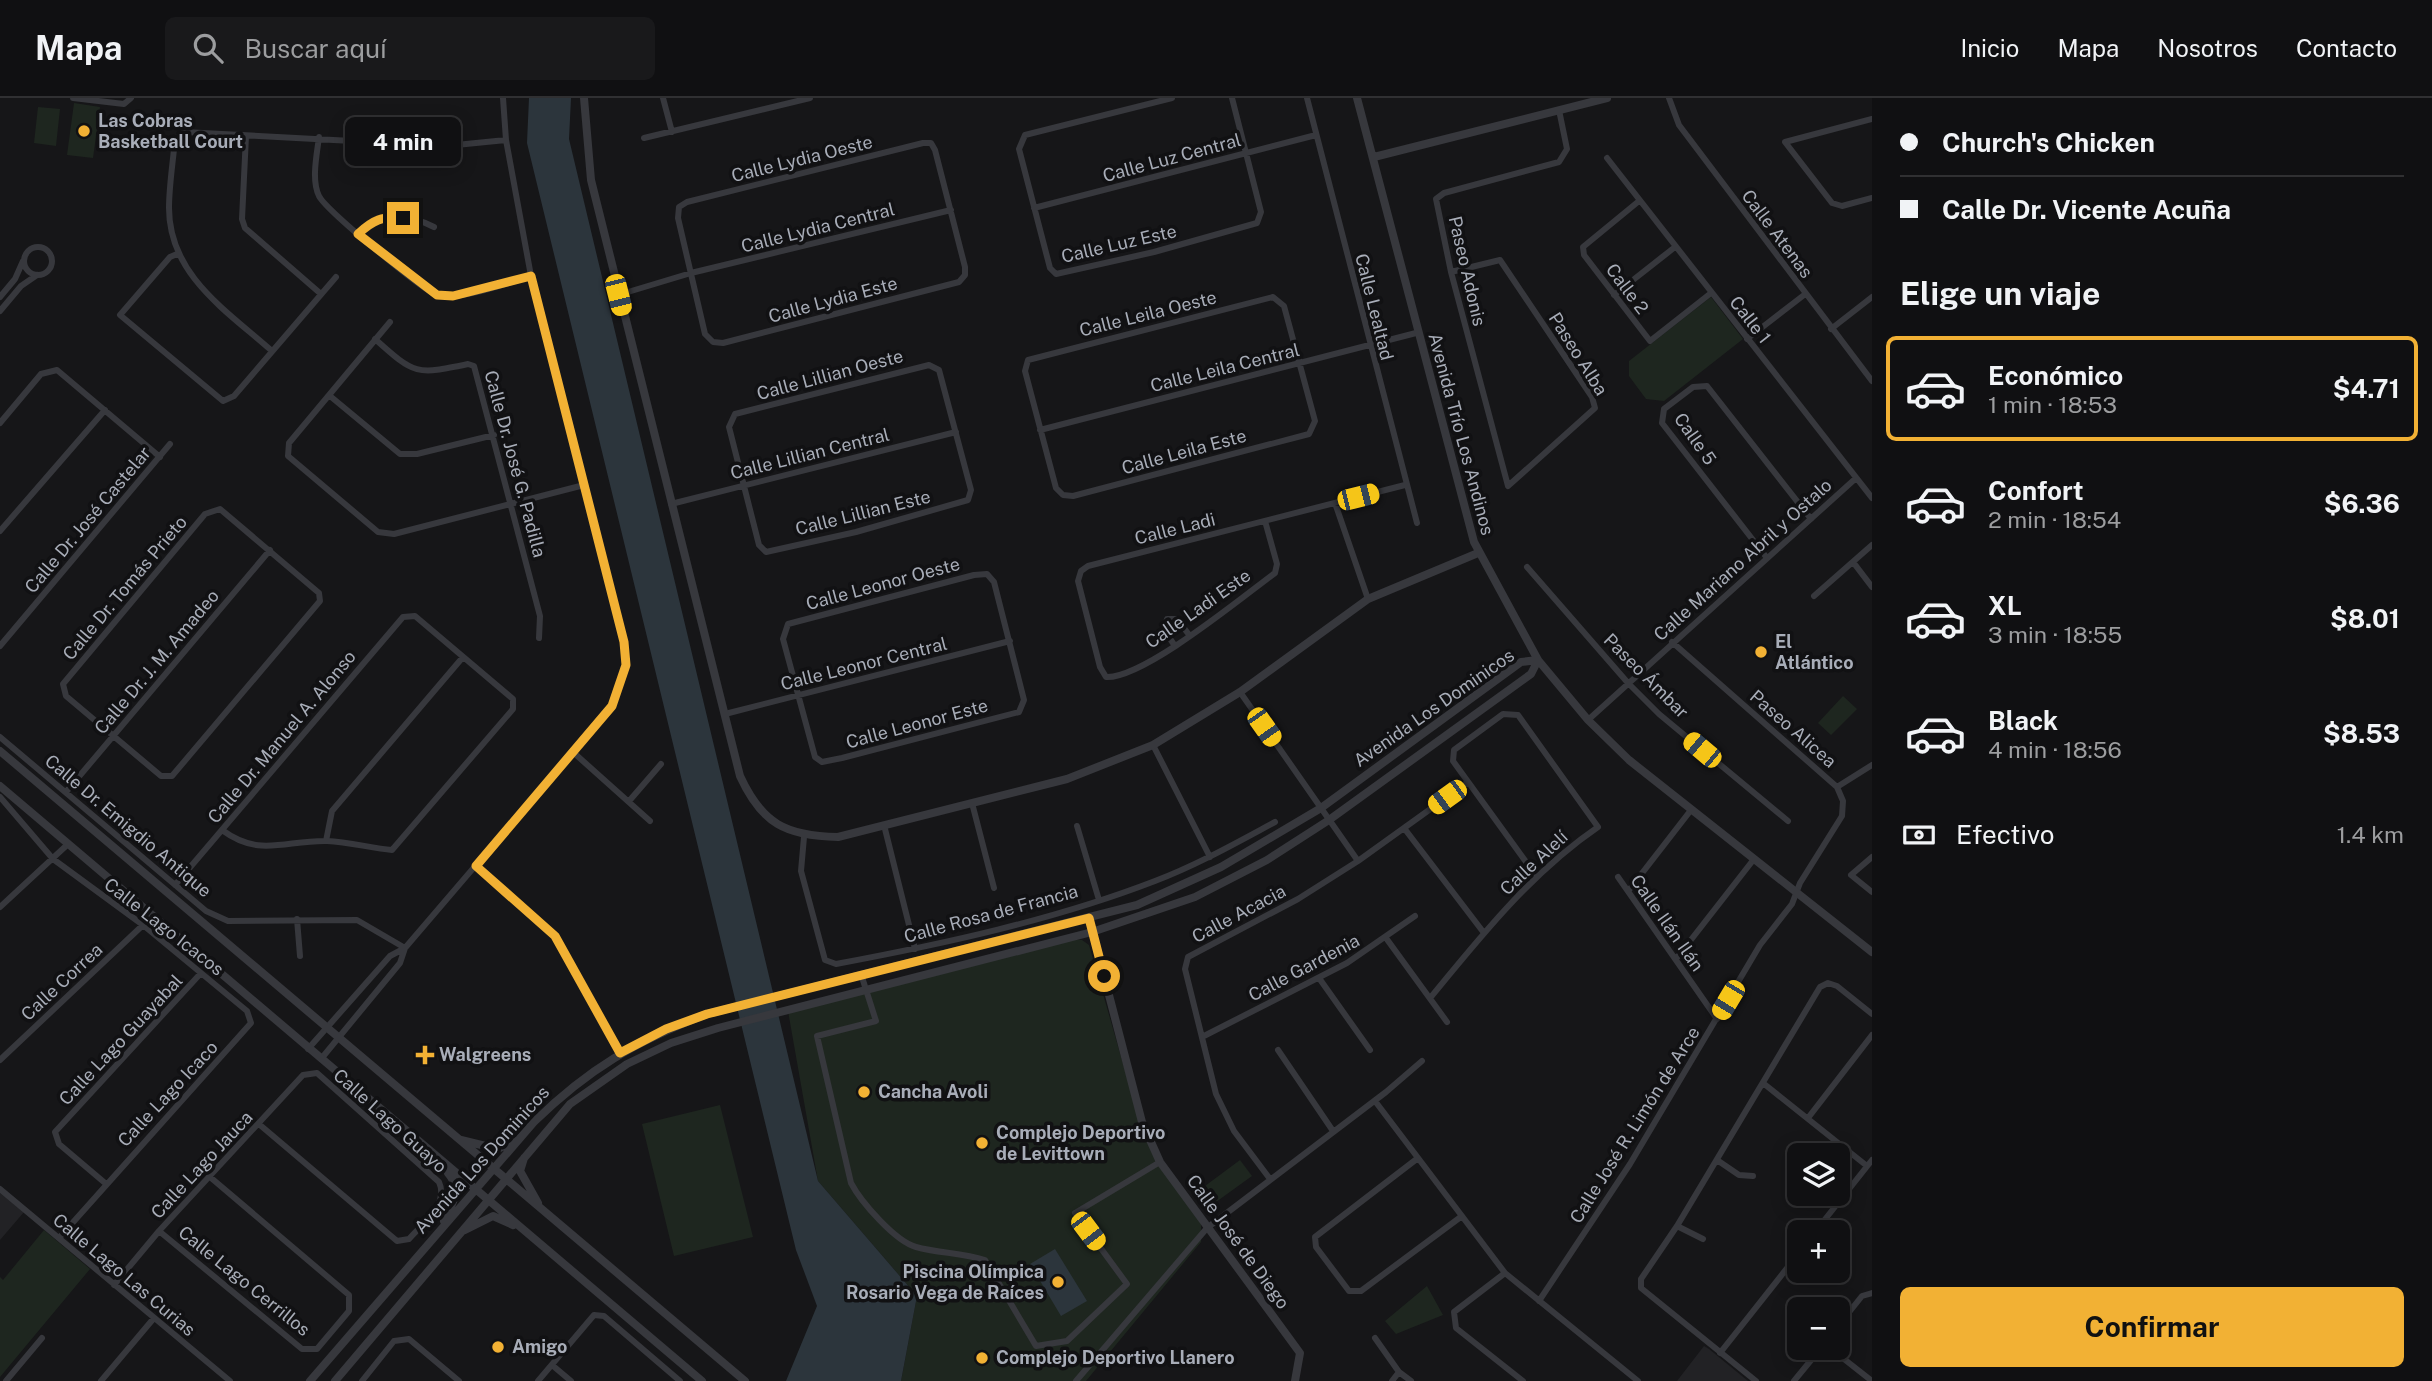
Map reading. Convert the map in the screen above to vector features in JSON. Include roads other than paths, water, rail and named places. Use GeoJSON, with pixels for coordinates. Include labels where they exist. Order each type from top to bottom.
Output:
{"type":"FeatureCollection","features":[{"type":"Feature","properties":{"kind":"street"},"geometry":{"type":"LineString","coordinates":[[73,98],[124,104],[131,98]]}},
{"type":"Feature","properties":{"kind":"street"},"geometry":{"type":"LineString","coordinates":[[308,1049],[390,956],[405,948],[574,753],[612,706],[626,665],[624,642],[531,276],[506,140],[503,98]]}},
{"type":"Feature","properties":{"kind":"street"},"geometry":{"type":"LineString","coordinates":[[584,98],[591,180],[740,776],[751,799],[776,824],[804,836],[838,837],[1067,779],[1153,745],[1240,692],[1368,599],[1478,553]]}},
{"type":"Feature","properties":{"kind":"street"},"geometry":{"type":"LineString","coordinates":[[663,98],[672,132]]}},
{"type":"Feature","properties":{"kind":"street"},"geometry":{"type":"LineString","coordinates":[[644,138],[810,98]]}},
{"type":"Feature","properties":{"kind":"street"},"geometry":{"type":"LineString","coordinates":[[1034,208],[1019,149],[1025,135],[1172,98]]}},
{"type":"Feature","properties":{"kind":"street"},"geometry":{"type":"LineString","coordinates":[[1232,98],[1246,154]]}},
{"type":"Feature","properties":{"kind":"street","name":"Calle Lealtad"},"geometry":{"type":"LineString","coordinates":[[1307,98],[1417,523]]}},
{"type":"Feature","properties":{"kind":"street","name":"Avenida Trío Los Andinos"},"geometry":{"type":"LineString","coordinates":[[1357,98],[1374,157],[1416,333],[1478,553],[1538,660],[1588,720],[1629,760],[1872,952]]}},
{"type":"Feature","properties":{"kind":"street"},"geometry":{"type":"LineString","coordinates":[[1374,157],[1607,98]]}},
{"type":"Feature","properties":{"kind":"street","name":"Calle Atenas"},"geometry":{"type":"LineString","coordinates":[[1669,98],[1679,125],[1804,295],[1872,381]]}},
{"type":"Feature","properties":{"kind":"street","name":"Paseo Adonis"},"geometry":{"type":"LineString","coordinates":[[1508,486],[1451,272],[1436,199],[1444,193],[1559,162],[1567,149],[1559,110]]}},
{"type":"Feature","properties":{"kind":"street"},"geometry":{"type":"LineString","coordinates":[[1872,119],[1785,142],[1832,203],[1842,206],[1872,198]]}},
{"type":"Feature","properties":{"kind":"street"},"geometry":{"type":"LineString","coordinates":[[272,351],[197,286],[177,254],[169,210],[175,139],[181,134],[318,137],[446,146],[506,140]]}},
{"type":"Feature","properties":{"kind":"street","name":"Calle Luz Central"},"geometry":{"type":"LineString","coordinates":[[1034,208],[1316,135]]}},
{"type":"Feature","properties":{"kind":"street"},"geometry":{"type":"LineString","coordinates":[[246,136],[242,219],[245,228],[321,294]]}},
{"type":"Feature","properties":{"kind":"street"},"geometry":{"type":"LineString","coordinates":[[318,137],[316,180],[319,196],[358,234],[437,295],[453,296],[531,276]]}},
{"type":"Feature","properties":{"kind":"street","name":"Calle Lydia Oeste"},"geometry":{"type":"LineString","coordinates":[[691,273],[678,218],[679,207],[687,202],[910,146],[931,143],[951,210]]}},
{"type":"Feature","properties":{"kind":"street","name":"Calle Luz Este"},"geometry":{"type":"LineString","coordinates":[[1034,208],[1050,268],[1056,274],[1154,252],[1257,223],[1261,212],[1246,154]]}},
{"type":"Feature","properties":{"kind":"street","name":"Calle 1"},"geometry":{"type":"LineString","coordinates":[[1608,158],[1872,498]]}},
{"type":"Feature","properties":{"kind":"street","name":"Calle 2"},"geometry":{"type":"LineString","coordinates":[[1639,201],[1583,247],[1584,255],[1650,341],[1711,293]]}},
{"type":"Feature","properties":{"kind":"street","name":"Calle Lydia Central"},"geometry":{"type":"LineString","coordinates":[[618,295],[691,273],[951,210]]}},
{"type":"Feature","properties":{"kind":"street","name":"Calle Lydia Este"},"geometry":{"type":"LineString","coordinates":[[691,273],[705,334],[713,342],[723,343],[959,282],[965,275],[965,267],[951,210]]}},
{"type":"Feature","properties":{"kind":"street"},"geometry":{"type":"LineString","coordinates":[[358,234],[371,222],[385,216],[421,220],[434,227]]}},
{"type":"Feature","properties":{"kind":"street"},"geometry":{"type":"LineString","coordinates":[[0,297],[15,279],[28,250],[36,246],[49,251],[52,265],[46,272],[21,286],[0,311]]}},
{"type":"Feature","properties":{"kind":"street"},"geometry":{"type":"LineString","coordinates":[[1614,295],[1675,247]]}},
{"type":"Feature","properties":{"kind":"street"},"geometry":{"type":"LineString","coordinates":[[177,254],[170,257],[120,316],[223,401],[234,396],[336,277]]}},
{"type":"Feature","properties":{"kind":"street"},"geometry":{"type":"LineString","coordinates":[[24,259],[26,268],[37,275]]}},
{"type":"Feature","properties":{"kind":"street","name":"Paseo Alba"},"geometry":{"type":"LineString","coordinates":[[1451,272],[1500,260],[1592,397],[1595,408],[1508,486]]}},
{"type":"Feature","properties":{"kind":"street"},"geometry":{"type":"LineString","coordinates":[[1747,340],[1804,295]]}},
{"type":"Feature","properties":{"kind":"street","name":"Calle Leila Oeste"},"geometry":{"type":"LineString","coordinates":[[1040,429],[1026,371],[1028,360],[1121,334],[1273,297],[1284,306],[1299,363]]}},
{"type":"Feature","properties":{"kind":"street"},"geometry":{"type":"LineString","coordinates":[[1831,329],[1872,297]]}},
{"type":"Feature","properties":{"kind":"street"},"geometry":{"type":"LineString","coordinates":[[390,322],[289,443],[288,456],[379,532],[394,534],[584,485]]}},
{"type":"Feature","properties":{"kind":"street","name":"Calle Leila Central"},"geometry":{"type":"LineString","coordinates":[[1040,429],[1416,333]]}},
{"type":"Feature","properties":{"kind":"street","name":"Calle Dr. José G. Padilla"},"geometry":{"type":"LineString","coordinates":[[375,339],[414,370],[426,373],[468,364],[474,366],[540,616],[539,638]]}},
{"type":"Feature","properties":{"kind":"street","name":"Calle Leila Este"},"geometry":{"type":"LineString","coordinates":[[1040,429],[1056,488],[1063,495],[1073,496],[1309,434],[1315,421],[1299,363]]}},
{"type":"Feature","properties":{"kind":"street","name":"Calle Lillian Oeste"},"geometry":{"type":"LineString","coordinates":[[743,485],[729,427],[735,414],[914,368],[929,365],[939,370],[956,432]]}},
{"type":"Feature","properties":{"kind":"street"},"geometry":{"type":"LineString","coordinates":[[0,423],[41,374],[57,370],[160,457]]}},
{"type":"Feature","properties":{"kind":"street","name":"Calle 5"},"geometry":{"type":"LineString","coordinates":[[1767,558],[1662,423],[1664,409],[1693,387],[1707,386],[1811,519]]}},
{"type":"Feature","properties":{"kind":"street"},"geometry":{"type":"LineString","coordinates":[[330,396],[400,454],[417,454],[494,435]]}},
{"type":"Feature","properties":{"kind":"street"},"geometry":{"type":"LineString","coordinates":[[0,531],[105,410]]}},
{"type":"Feature","properties":{"kind":"street","name":"Calle Lillian Central"},"geometry":{"type":"LineString","coordinates":[[671,504],[956,432]]}},
{"type":"Feature","properties":{"kind":"street","name":"Calle Lillian Este"},"geometry":{"type":"LineString","coordinates":[[743,485],[759,545],[766,552],[856,532],[968,500],[971,490],[956,432]]}},
{"type":"Feature","properties":{"kind":"street","name":"Calle Dr. José Castelar"},"geometry":{"type":"LineString","coordinates":[[1,644],[170,444]]}},
{"type":"Feature","properties":{"kind":"street","name":"Calle Mariano Abril y Ostalo"},"geometry":{"type":"LineString","coordinates":[[1588,720],[1856,479]]}},
{"type":"Feature","properties":{"kind":"street","name":"Calle Ladi"},"geometry":{"type":"LineString","coordinates":[[1126,673],[1118,678],[1106,677],[1100,667],[1079,581],[1082,571],[1088,566],[1405,485]]}},
{"type":"Feature","properties":{"kind":"street"},"geometry":{"type":"LineString","coordinates":[[1335,503],[1368,599]]}},
{"type":"Feature","properties":{"kind":"street","name":"Calle Dr. Tomás Prieto"},"geometry":{"type":"LineString","coordinates":[[113,736],[66,696],[63,684],[205,514],[220,509],[270,550]]}},
{"type":"Feature","properties":{"kind":"street","name":"Calle Ladi Este"},"geometry":{"type":"LineString","coordinates":[[1126,673],[1175,646],[1275,573],[1277,564],[1265,521]]}},
{"type":"Feature","properties":{"kind":"street"},"geometry":{"type":"LineString","coordinates":[[1814,596],[1872,545]]}},
{"type":"Feature","properties":{"kind":"street"},"geometry":{"type":"LineString","coordinates":[[113,736],[161,776],[172,776],[313,612],[320,601],[319,593],[270,550]]}},
{"type":"Feature","properties":{"kind":"street","name":"Calle Dr. J. M. Amadeo"},"geometry":{"type":"LineString","coordinates":[[66,792],[270,550]]}},
{"type":"Feature","properties":{"kind":"street"},"geometry":{"type":"LineString","coordinates":[[1853,562],[1872,587]]}},
{"type":"Feature","properties":{"kind":"street","name":"Paseo Ámbar"},"geometry":{"type":"LineString","coordinates":[[1527,567],[1628,683],[1659,714],[1788,821]]}},
{"type":"Feature","properties":{"kind":"street","name":"Calle Leonor Oeste"},"geometry":{"type":"LineString","coordinates":[[797,695],[783,639],[788,624],[974,575],[987,575],[994,582],[1010,641]]}},
{"type":"Feature","properties":{"kind":"street","name":"Calle Dr. Manuel A. Alonso"},"geometry":{"type":"LineString","coordinates":[[175,885],[402,617],[415,616],[463,657]]}},
{"type":"Feature","properties":{"kind":"street"},"geometry":{"type":"LineString","coordinates":[[1175,646],[1164,630],[1167,620],[1177,619],[1190,635]]}},
{"type":"Feature","properties":{"kind":"street","name":"Calle Leonor Central"},"geometry":{"type":"LineString","coordinates":[[725,714],[1010,641]]}},
{"type":"Feature","properties":{"kind":"street","name":"Calle Leonor Este"},"geometry":{"type":"LineString","coordinates":[[797,695],[815,757],[822,762],[842,758],[1019,712],[1024,701],[1010,641]]}},
{"type":"Feature","properties":{"kind":"street","name":"Paseo Alicea"},"geometry":{"type":"LineString","coordinates":[[1672,642],[1837,787],[1843,801],[1842,816],[1797,892]]}},
{"type":"Feature","properties":{"kind":"street"},"geometry":{"type":"LineString","coordinates":[[222,830],[239,842],[254,847],[326,841],[392,850],[513,709],[513,699],[463,657],[332,811],[326,841]]}},
{"type":"Feature","properties":{"kind":"street","name":"Avenida Los Dominicos"},"geometry":{"type":"LineString","coordinates":[[310,1381],[518,1140],[571,1086],[620,1053],[666,1029],[707,1014],[1137,905],[1221,867],[1321,807],[1521,662],[1538,660]]}},
{"type":"Feature","properties":{"kind":"street","name":"Avenida Los Dominicos"},"geometry":{"type":"LineString","coordinates":[[335,1381],[525,1155],[570,1104],[594,1085],[671,1043],[718,1028],[1092,932],[1195,897],[1267,860],[1329,820],[1531,674],[1538,660]]}},
{"type":"Feature","properties":{"kind":"street"},"geometry":{"type":"LineString","coordinates":[[1240,692],[1358,861]]}},
{"type":"Feature","properties":{"kind":"street","name":"Calle Alelí"},"geometry":{"type":"LineString","coordinates":[[1431,997],[1483,933],[1537,877],[1564,850],[1598,827],[1518,715],[1503,714],[1454,750],[1453,761],[1468,782]]}},
{"type":"Feature","properties":{"kind":"street","name":"Calle Dr. Emigdio Antique"},"geometry":{"type":"LineString","coordinates":[[0,737],[206,911],[228,921],[357,920],[405,948]]}},
{"type":"Feature","properties":{"kind":"street"},"geometry":{"type":"LineString","coordinates":[[1153,745],[1210,857]]}},
{"type":"Feature","properties":{"kind":"street"},"geometry":{"type":"LineString","coordinates":[[0,751],[745,1381]]}},
{"type":"Feature","properties":{"kind":"street"},"geometry":{"type":"LineString","coordinates":[[574,753],[630,800],[650,821]]}},
{"type":"Feature","properties":{"kind":"street"},"geometry":{"type":"LineString","coordinates":[[630,800],[661,764]]}},
{"type":"Feature","properties":{"kind":"street"},"geometry":{"type":"LineString","coordinates":[[1837,787],[1872,765]]}},
{"type":"Feature","properties":{"kind":"street"},"geometry":{"type":"LineString","coordinates":[[1468,782],[1537,877]]}},
{"type":"Feature","properties":{"kind":"street","name":"Calle Acacia"},"geometry":{"type":"LineString","coordinates":[[1270,1179],[1234,1131],[1222,1106],[1185,968],[1188,957],[1298,900],[1358,861],[1468,782]]}},
{"type":"Feature","properties":{"kind":"street"},"geometry":{"type":"LineString","coordinates":[[0,786],[702,1381]]}},
{"type":"Feature","properties":{"kind":"street","name":"Calle Lago Icacos"},"geometry":{"type":"LineString","coordinates":[[0,797],[52,859],[143,925],[247,1011],[251,1023]]}},
{"type":"Feature","properties":{"kind":"street"},"geometry":{"type":"LineString","coordinates":[[972,803],[994,888]]}},
{"type":"Feature","properties":{"kind":"street"},"geometry":{"type":"LineString","coordinates":[[1629,891],[1691,810]]}},
{"type":"Feature","properties":{"kind":"street","name":"Calle Rosa de Francia"},"geometry":{"type":"LineString","coordinates":[[804,836],[801,872],[825,960],[836,964],[915,949],[1099,900],[1155,881],[1210,857],[1275,822]]}},
{"type":"Feature","properties":{"kind":"street"},"geometry":{"type":"LineString","coordinates":[[884,825],[915,949]]}},
{"type":"Feature","properties":{"kind":"street"},"geometry":{"type":"LineString","coordinates":[[1077,826],[1099,900]]}},
{"type":"Feature","properties":{"kind":"street"},"geometry":{"type":"LineString","coordinates":[[1404,828],[1483,933]]}},
{"type":"Feature","properties":{"kind":"street"},"geometry":{"type":"LineString","coordinates":[[0,908],[67,845]]}},
{"type":"Feature","properties":{"kind":"street"},"geometry":{"type":"LineString","coordinates":[[1872,857],[1851,875],[1872,892]]}},
{"type":"Feature","properties":{"kind":"street"},"geometry":{"type":"LineString","coordinates":[[1676,959],[1754,859]]}},
{"type":"Feature","properties":{"kind":"street"},"geometry":{"type":"LineString","coordinates":[[476,866],[555,936],[620,1053]]}},
{"type":"Feature","properties":{"kind":"street","name":"Calle Ilán Ilán"},"geometry":{"type":"LineString","coordinates":[[1618,877],[1717,1019]]}},
{"type":"Feature","properties":{"kind":"street","name":"Calle José R. Limón de Arce"},"geometry":{"type":"LineString","coordinates":[[1539,1301],[1630,1164],[1760,945],[1793,904],[1797,892]]}},
{"type":"Feature","properties":{"kind":"street","name":"Calle Gardenia"},"geometry":{"type":"LineString","coordinates":[[1202,1037],[1318,978],[1387,938],[1415,916]]}},
{"type":"Feature","properties":{"kind":"street","name":"Calle José de Diego"},"geometry":{"type":"LineString","coordinates":[[1089,918],[1142,1122],[1160,1162],[1300,1353],[1295,1381]]}},
{"type":"Feature","properties":{"kind":"street"},"geometry":{"type":"LineString","coordinates":[[296,919],[300,956]]}},
{"type":"Feature","properties":{"kind":"street","name":"Calle Correa"},"geometry":{"type":"LineString","coordinates":[[0,1060],[143,925]]}},
{"type":"Feature","properties":{"kind":"street"},"geometry":{"type":"LineString","coordinates":[[1387,938],[1447,1022]]}},
{"type":"Feature","properties":{"kind":"street"},"geometry":{"type":"LineString","coordinates":[[321,1059],[400,963],[405,948]]}},
{"type":"Feature","properties":{"kind":"street","name":"Calle Lago Guayabal"},"geometry":{"type":"LineString","coordinates":[[105,1183],[59,1144],[55,1132],[201,973]]}},
{"type":"Feature","properties":{"kind":"street"},"geometry":{"type":"LineString","coordinates":[[861,974],[877,1021],[817,1036],[851,1183],[883,1223],[913,1246],[985,1260],[1036,1346],[1067,1341],[1127,1284],[1075,1213],[1160,1162]]}},
{"type":"Feature","properties":{"kind":"street"},"geometry":{"type":"LineString","coordinates":[[1318,978],[1370,1050]]}},
{"type":"Feature","properties":{"kind":"street"},"geometry":{"type":"LineString","coordinates":[[1756,1381],[1641,1288],[1642,1279],[1677,1226],[1820,988],[1828,983],[1837,986],[1872,1014]]}},
{"type":"Feature","properties":{"kind":"street","name":"Calle Lago Icaco"},"geometry":{"type":"LineString","coordinates":[[59,1238],[105,1183],[251,1023]]}},
{"type":"Feature","properties":{"kind":"street"},"geometry":{"type":"LineString","coordinates":[[1808,1118],[1872,1035]]}},
{"type":"Feature","properties":{"kind":"street"},"geometry":{"type":"LineString","coordinates":[[1278,1050],[1334,1131]]}},
{"type":"Feature","properties":{"kind":"street"},"geometry":{"type":"LineString","coordinates":[[1076,1381],[1208,1228],[1375,1101],[1422,1061]]}},
{"type":"Feature","properties":{"kind":"street","name":"Calle Lago Guayo"},"geometry":{"type":"LineString","coordinates":[[260,1125],[397,1241],[409,1239],[441,1201],[443,1192],[439,1182],[317,1073]]}},
{"type":"Feature","properties":{"kind":"street","name":"Calle Lago Jauca"},"geometry":{"type":"LineString","coordinates":[[114,1285],[159,1231],[260,1125],[303,1075],[317,1073]]}},
{"type":"Feature","properties":{"kind":"street"},"geometry":{"type":"LineString","coordinates":[[1763,1083],[1870,1163],[1825,1220]]}},
{"type":"Feature","properties":{"kind":"street"},"geometry":{"type":"LineString","coordinates":[[1375,1101],[1505,1273],[1638,1381]]}},
{"type":"Feature","properties":{"kind":"street"},"geometry":{"type":"LineString","coordinates":[[458,1139],[498,1149],[518,1140]]}},
{"type":"Feature","properties":{"kind":"street"},"geometry":{"type":"LineString","coordinates":[[433,1154],[453,1179],[457,1194],[439,1231]]}},
{"type":"Feature","properties":{"kind":"street"},"geometry":{"type":"LineString","coordinates":[[525,1155],[520,1171],[544,1211]]}},
{"type":"Feature","properties":{"kind":"street"},"geometry":{"type":"LineString","coordinates":[[1419,1158],[1315,1237],[1316,1247],[1349,1291],[1361,1291],[1462,1216]]}},
{"type":"Feature","properties":{"kind":"street"},"geometry":{"type":"LineString","coordinates":[[1717,1160],[1739,1175],[1753,1177]]}},
{"type":"Feature","properties":{"kind":"street","name":"Calle Lago Cerrillos"},"geometry":{"type":"LineString","coordinates":[[159,1231],[302,1349],[317,1349],[349,1311],[349,1295],[210,1177]]}},
{"type":"Feature","properties":{"kind":"street","name":"Calle Lago Las Curias"},"geometry":{"type":"LineString","coordinates":[[0,1189],[230,1381]]}},
{"type":"Feature","properties":{"kind":"street"},"geometry":{"type":"LineString","coordinates":[[456,1236],[478,1221],[493,1216],[520,1227]]}},
{"type":"Feature","properties":{"kind":"street"},"geometry":{"type":"LineString","coordinates":[[1677,1226],[1703,1239]]}},
{"type":"Feature","properties":{"kind":"street"},"geometry":{"type":"LineString","coordinates":[[1720,1353],[1787,1268]]}},
{"type":"Feature","properties":{"kind":"street"},"geometry":{"type":"LineString","coordinates":[[1505,1273],[1454,1312],[1456,1328],[1523,1381]]}},
{"type":"Feature","properties":{"kind":"street"},"geometry":{"type":"LineString","coordinates":[[1850,1311],[1862,1296],[1872,1293]]}},
{"type":"Feature","properties":{"kind":"street"},"geometry":{"type":"LineString","coordinates":[[538,1381],[594,1315],[604,1316],[680,1381]]}},
{"type":"Feature","properties":{"kind":"street"},"geometry":{"type":"LineString","coordinates":[[102,1381],[154,1318]]}},
{"type":"Feature","properties":{"kind":"street"},"geometry":{"type":"LineString","coordinates":[[6,1381],[42,1338]]}},
{"type":"Feature","properties":{"kind":"street"},"geometry":{"type":"LineString","coordinates":[[1375,1338],[1399,1372],[1411,1381]]}},
{"type":"Feature","properties":{"kind":"street"},"geometry":{"type":"LineString","coordinates":[[362,1381],[394,1341],[409,1339],[459,1381]]}},
{"type":"Feature","properties":{"kind":"street"},"geometry":{"type":"LineString","coordinates":[[1794,1381],[1811,1360]]}},
{"type":"Feature","properties":{"kind":"street"},"geometry":{"type":"LineString","coordinates":[[1845,1360],[1872,1381]]}},
{"type":"Feature","properties":{"kind":"street"},"geometry":{"type":"LineString","coordinates":[[552,1365],[571,1381]]}},
{"type":"Feature","properties":{"kind":"street"},"geometry":{"type":"LineString","coordinates":[[1392,1381],[1399,1372]]}},
{"type":"Feature","properties":{"kind":"street"},"geometry":{"type":"LineString","coordinates":[[107,1374],[116,1381]]}},
{"type":"Feature","properties":{"kind":"place","name":"Las Cobras Basketball Court"},"geometry":{"type":"Point","coordinates":[84,131]}},
{"type":"Feature","properties":{"kind":"place","name":"El Atlántico"},"geometry":{"type":"Point","coordinates":[1761,652]}},
{"type":"Feature","properties":{"kind":"place","name":"Walgreens"},"geometry":{"type":"Point","coordinates":[425,1055]}},
{"type":"Feature","properties":{"kind":"place","name":"Cancha Avoli"},"geometry":{"type":"Point","coordinates":[864,1092]}},
{"type":"Feature","properties":{"kind":"place","name":"Complejo Deportivo de Levittown"},"geometry":{"type":"Point","coordinates":[982,1143]}},
{"type":"Feature","properties":{"kind":"place","name":"Piscina Olímpica Rosario Vega de Raíces"},"geometry":{"type":"Point","coordinates":[1058,1282]}},
{"type":"Feature","properties":{"kind":"place","name":"Amigo"},"geometry":{"type":"Point","coordinates":[498,1347]}},
{"type":"Feature","properties":{"kind":"place","name":"Complejo Deportivo Llanero"},"geometry":{"type":"Point","coordinates":[982,1358]}}]}
